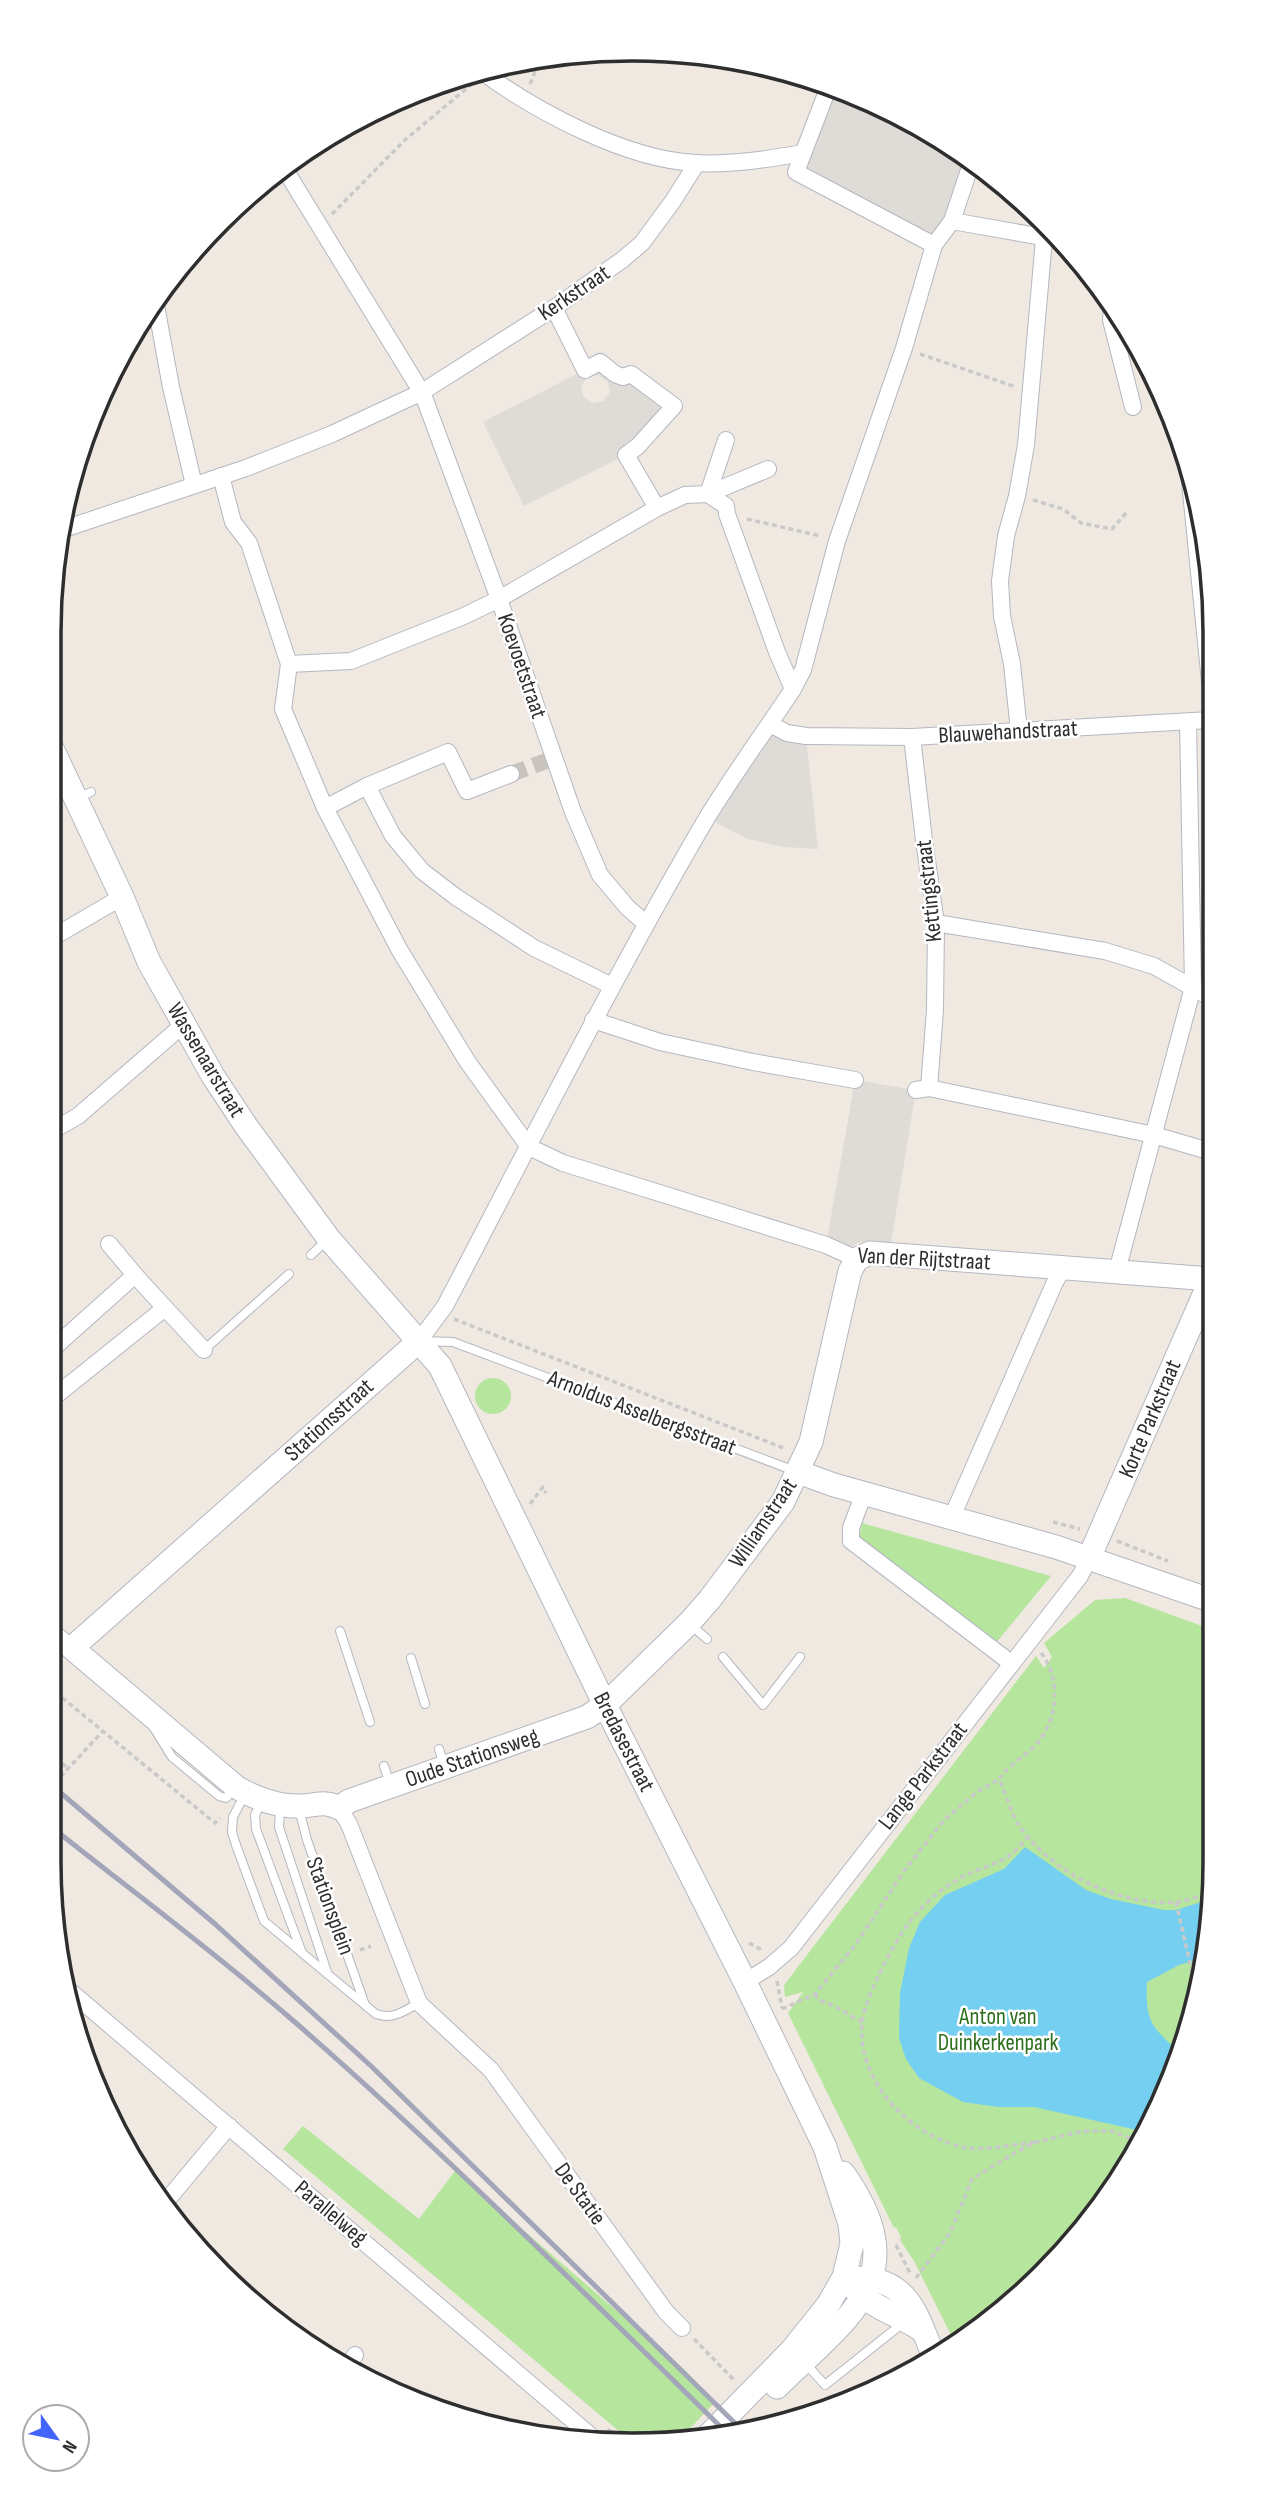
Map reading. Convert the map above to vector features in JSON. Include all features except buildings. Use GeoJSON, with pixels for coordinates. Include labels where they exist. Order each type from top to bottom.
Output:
{"type":"FeatureCollection","features":[{"type":"Feature","properties":{"kind":"street"},"geometry":{"type":"LineString","coordinates":[[493,79],[590,134],[625,149],[697,163],[748,161],[803,153]]}},
{"type":"Feature","properties":{"kind":"street"},"geometry":{"type":"LineString","coordinates":[[825,96],[796,172],[934,245],[952,221],[968,171]]}},
{"type":"Feature","properties":{"kind":"street","name":"Kerkstraat"},"geometry":{"type":"LineString","coordinates":[[71,527],[246,468],[332,434],[419,388],[554,308],[622,260],[642,243],[697,163]]}},
{"type":"Feature","properties":{"kind":"street","name":"Koevoetstraat"},"geometry":{"type":"LineString","coordinates":[[289,176],[419,388],[499,599],[550,759],[600,875],[626,907],[646,924]]}},
{"type":"Feature","properties":{"kind":"street"},"geometry":{"type":"LineString","coordinates":[[952,221],[1046,239]]}},
{"type":"Feature","properties":{"kind":"street","name":"Stationsstraat"},"geometry":{"type":"LineString","coordinates":[[72,1648],[419,1341],[440,1314],[646,924],[707,818],[793,689],[806,657],[836,541],[904,348],[934,245]]}},
{"type":"Feature","properties":{"kind":"street"},"geometry":{"type":"LineString","coordinates":[[1019,731],[1012,664],[1002,616],[1000,581],[1006,536],[1017,496],[1026,445],[1051,245]]}},
{"type":"Feature","properties":{"kind":"street"},"geometry":{"type":"LineString","coordinates":[[554,308],[585,370],[600,362],[615,374],[624,377],[631,374],[674,406],[638,446],[626,455],[657,508]]}},
{"type":"Feature","properties":{"kind":"street"},"geometry":{"type":"LineString","coordinates":[[158,314],[194,485]]}},
{"type":"Feature","properties":{"kind":"street"},"geometry":{"type":"LineString","coordinates":[[1112,323],[1133,407]]}},
{"type":"Feature","properties":{"kind":"street"},"geometry":{"type":"LineString","coordinates":[[708,494],[726,440]]}},
{"type":"Feature","properties":{"kind":"street"},"geometry":{"type":"LineString","coordinates":[[289,664],[351,661],[464,616],[499,599],[657,508],[685,495],[708,494],[768,469]]}},
{"type":"Feature","properties":{"kind":"street"},"geometry":{"type":"LineString","coordinates":[[222,476],[233,522],[249,543],[289,664],[283,709],[325,808],[399,949],[467,1061],[529,1147]]}},
{"type":"Feature","properties":{"kind":"street"},"geometry":{"type":"LineString","coordinates":[[708,494],[726,506],[777,652],[793,689]]}},
{"type":"Feature","properties":{"kind":"street"},"geometry":{"type":"LineString","coordinates":[[1197,552],[1202,605]]}},
{"type":"Feature","properties":{"kind":"street","name":"Blauwehandstraat"},"geometry":{"type":"LineString","coordinates":[[770,724],[787,733],[806,737],[912,737],[1203,721]]}},
{"type":"Feature","properties":{"kind":"street"},"geometry":{"type":"LineString","coordinates":[[1117,1270],[1193,987],[1188,722]]}},
{"type":"Feature","properties":{"kind":"street","name":"Kettingstraat"},"geometry":{"type":"LineString","coordinates":[[912,737],[936,923],[935,1010],[922,1089],[1154,1135]]}},
{"type":"Feature","properties":{"kind":"street","name":"Wassenaarstraat"},"geometry":{"type":"LineString","coordinates":[[61,747],[83,795],[149,962],[183,1025],[246,1126],[329,1239],[419,1341]]}},
{"type":"Feature","properties":{"kind":"street"},"geometry":{"type":"LineString","coordinates":[[325,808],[367,786],[448,752],[467,791],[511,774]]}},
{"type":"Feature","properties":{"kind":"street"},"geometry":{"type":"LineString","coordinates":[[367,786],[393,836],[422,871],[456,897],[534,948],[612,986]]}},
{"type":"Feature","properties":{"kind":"street"},"geometry":{"type":"LineString","coordinates":[[61,933],[122,897]]}},
{"type":"Feature","properties":{"kind":"street"},"geometry":{"type":"LineString","coordinates":[[936,923],[1105,951],[1154,966],[1203,993]]}},
{"type":"Feature","properties":{"kind":"street"},"geometry":{"type":"LineString","coordinates":[[593,1020],[660,1042],[855,1080]]}},
{"type":"Feature","properties":{"kind":"street"},"geometry":{"type":"LineString","coordinates":[[61,1126],[78,1116],[183,1025]]}},
{"type":"Feature","properties":{"kind":"street"},"geometry":{"type":"LineString","coordinates":[[1154,1135],[1203,1149]]}},
{"type":"Feature","properties":{"kind":"street","name":"Van der Rijtstraat"},"geometry":{"type":"LineString","coordinates":[[529,1147],[563,1163],[826,1245],[857,1259],[870,1253],[1203,1277]]}},
{"type":"Feature","properties":{"kind":"street"},"geometry":{"type":"LineString","coordinates":[[109,1244],[204,1350]]}},
{"type":"Feature","properties":{"kind":"street","name":"Williamstraat"},"geometry":{"type":"LineString","coordinates":[[605,1705],[689,1623],[783,1503],[811,1442],[850,1271],[857,1259]]}},
{"type":"Feature","properties":{"kind":"street"},"geometry":{"type":"LineString","coordinates":[[951,1518],[1063,1268]]}},
{"type":"Feature","properties":{"kind":"street"},"geometry":{"type":"LineString","coordinates":[[61,1342],[135,1275]]}},
{"type":"Feature","properties":{"kind":"street","name":"Korte Parkstraat"},"geometry":{"type":"LineString","coordinates":[[1089,1558],[1203,1296]]}},
{"type":"Feature","properties":{"kind":"street"},"geometry":{"type":"LineString","coordinates":[[61,1392],[165,1308]]}},
{"type":"Feature","properties":{"kind":"street","name":"Bredasestraat"},"geometry":{"type":"LineString","coordinates":[[419,1341],[440,1366],[825,2147],[850,2224],[852,2244],[844,2277],[798,2355]]}},
{"type":"Feature","properties":{"kind":"street","name":"Arnoldus Asselbergsstraat"},"geometry":{"type":"LineString","coordinates":[[798,1472],[1089,1558],[1203,1598]]}},
{"type":"Feature","properties":{"kind":"street"},"geometry":{"type":"LineString","coordinates":[[864,1493],[851,1528],[851,1541],[1011,1663]]}},
{"type":"Feature","properties":{"kind":"street","name":"Lange Parkstraat"},"geometry":{"type":"LineString","coordinates":[[745,1983],[791,1948],[1080,1576],[1089,1558]]}},
{"type":"Feature","properties":{"kind":"street"},"geometry":{"type":"LineString","coordinates":[[61,1639],[142,1708],[265,1798]]}},
{"type":"Feature","properties":{"kind":"street","name":"Oude Stationsweg"},"geometry":{"type":"LineString","coordinates":[[265,1798],[329,1804],[339,1808],[388,1776],[442,1758],[469,1763],[587,1717],[605,1705]]}},
{"type":"Feature","properties":{"kind":"street","name":"Stationsplein"},"geometry":{"type":"LineString","coordinates":[[339,1808],[349,1824],[419,2003]]}},
{"type":"Feature","properties":{"kind":"street","name":"Parallelweg"},"geometry":{"type":"LineString","coordinates":[[78,1998],[585,2431]]}},
{"type":"Feature","properties":{"kind":"street","name":"De Statie"},"geometry":{"type":"LineString","coordinates":[[419,2003],[491,2070],[666,2312],[682,2328]]}},
{"type":"Feature","properties":{"kind":"street"},"geometry":{"type":"LineString","coordinates":[[170,2197],[229,2126]]}},
{"type":"Feature","properties":{"kind":"street","name":"Bredasestraat"},"geometry":{"type":"LineString","coordinates":[[825,2147],[855,2189],[873,2230],[875,2259],[867,2288]]}},
{"type":"Feature","properties":{"kind":"street"},"geometry":{"type":"LineString","coordinates":[[844,2277],[867,2288],[902,2294],[930,2348]]}},
{"type":"Feature","properties":{"kind":"street"},"geometry":{"type":"LineString","coordinates":[[720,2426],[798,2355],[857,2308],[867,2288]]}},
{"type":"Feature","properties":{"kind":"street"},"geometry":{"type":"LineString","coordinates":[[741,2422],[798,2355]]}},
{"type":"Feature","properties":{"kind":"lane"},"geometry":{"type":"LineString","coordinates":[[311,1255],[329,1239]]}},
{"type":"Feature","properties":{"kind":"lane"},"geometry":{"type":"LineString","coordinates":[[204,1350],[289,1274]]}},
{"type":"Feature","properties":{"kind":"lane","name":"Arnoldus Asselbergsstraat"},"geometry":{"type":"LineString","coordinates":[[419,1341],[453,1342],[798,1472]]}},
{"type":"Feature","properties":{"kind":"lane"},"geometry":{"type":"LineString","coordinates":[[689,1623],[707,1639]]}},
{"type":"Feature","properties":{"kind":"lane"},"geometry":{"type":"LineString","coordinates":[[340,1631],[370,1722]]}},
{"type":"Feature","properties":{"kind":"lane"},"geometry":{"type":"LineString","coordinates":[[723,1657],[763,1705],[800,1657]]}},
{"type":"Feature","properties":{"kind":"lane"},"geometry":{"type":"LineString","coordinates":[[411,1658],[425,1704]]}},
{"type":"Feature","properties":{"kind":"lane","name":"Stationsplein"},"geometry":{"type":"LineString","coordinates":[[265,1798],[255,1815],[256,1829],[302,1953]]}},
{"type":"Feature","properties":{"kind":"lane","name":"Stationsplein"},"geometry":{"type":"LineString","coordinates":[[265,1798],[233,1817],[232,1832],[264,1921],[365,2005],[385,2017],[394,2016],[419,2003]]}},
{"type":"Feature","properties":{"kind":"lane","name":"Stationsplein"},"geometry":{"type":"LineString","coordinates":[[265,1798],[278,1821],[328,1975]]}},
{"type":"Feature","properties":{"kind":"lane","name":"Stationsplein"},"geometry":{"type":"LineString","coordinates":[[265,1798],[307,1840],[365,2005]]}},
{"type":"Feature","properties":{"kind":"lane"},"geometry":{"type":"LineString","coordinates":[[798,2355],[825,2385],[868,2349],[915,2320]]}},
{"type":"Feature","properties":{"kind":"path"},"geometry":{"type":"LineString","coordinates":[[524,98],[536,70]]}},
{"type":"Feature","properties":{"kind":"path"},"geometry":{"type":"LineString","coordinates":[[320,226],[406,139],[468,86]]}},
{"type":"Feature","properties":{"kind":"path"},"geometry":{"type":"LineString","coordinates":[[904,348],[1031,393]]}},
{"type":"Feature","properties":{"kind":"path"},"geometry":{"type":"LineString","coordinates":[[1017,496],[1063,509],[1080,523],[1090,526],[1112,529],[1126,513]]}},
{"type":"Feature","properties":{"kind":"path"},"geometry":{"type":"LineString","coordinates":[[727,514],[836,541]]}},
{"type":"Feature","properties":{"kind":"path"},"geometry":{"type":"LineString","coordinates":[[530,1504],[543,1488],[546,1493]]}},
{"type":"Feature","properties":{"kind":"path"},"geometry":{"type":"LineString","coordinates":[[782,2009],[815,1994],[856,1944],[904,1871],[944,1819],[976,1792],[999,1779],[1007,1767],[1038,1742],[1051,1720],[1055,1696],[1047,1661],[1031,1639]]}},
{"type":"Feature","properties":{"kind":"path"},"geometry":{"type":"LineString","coordinates":[[61,1776],[103,1731]]}},
{"type":"Feature","properties":{"kind":"path"},"geometry":{"type":"LineString","coordinates":[[61,1762],[68,1768]]}},
{"type":"Feature","properties":{"kind":"path"},"geometry":{"type":"LineString","coordinates":[[999,1779],[1018,1823],[1045,1854],[1063,1869],[1088,1883],[1143,1901],[1176,1902],[1202,1896]]}},
{"type":"Feature","properties":{"kind":"path"},"geometry":{"type":"LineString","coordinates":[[1029,1836],[1010,1854],[953,1882],[935,1895],[902,1931],[887,1958],[862,2022],[863,2046],[873,2076],[902,2116],[929,2134],[963,2147],[1036,2141],[1083,2131],[1112,2131],[1131,2139]]}},
{"type":"Feature","properties":{"kind":"path"},"geometry":{"type":"LineString","coordinates":[[1176,1902],[1192,1974]]}},
{"type":"Feature","properties":{"kind":"path"},"geometry":{"type":"LineString","coordinates":[[815,1994],[818,2000],[862,2022]]}},
{"type":"Feature","properties":{"kind":"path"},"geometry":{"type":"LineString","coordinates":[[914,2281],[950,2233],[972,2179],[1036,2141]]}},
{"type":"Feature","properties":{"kind":"path"},"geometry":{"type":"LineString","coordinates":[[897,2246],[905,2261]]}},
{"type":"Feature","properties":{"kind":"path"},"geometry":{"type":"LineString","coordinates":[[682,2328],[740,2386]]}},
{"type":"Feature","properties":{"kind":"green space"},"geometry":{"type":"Polygon","coordinates":[[[493,1378],[506,1383],[511,1396],[506,1409],[493,1414],[480,1409],[475,1396],[480,1383],[493,1378]]]}},
{"type":"Feature","properties":{"kind":"green space"},"geometry":{"type":"Polygon","coordinates":[[[862,1523],[1051,1576],[996,1643],[859,1540],[862,1523]]]}},
{"type":"Feature","properties":{"kind":"green space","name":"Anton van Duinkerkenpark"},"geometry":{"type":"Polygon","coordinates":[[[1125,1598],[1203,1626],[1202,1899],[1192,1973],[1183,2010],[1159,2080],[1144,2114],[1107,2179],[1036,2266],[951,2335],[914,2261],[900,2240],[901,2237],[896,2227],[894,2228],[788,2013],[803,1992],[785,1997],[784,1985],[1036,1656],[1044,1668],[1052,1657],[1044,1643],[1095,1600],[1125,1598]]]}},
{"type":"Feature","properties":{"kind":"green space"},"geometry":{"type":"Polygon","coordinates":[[[303,2126],[419,2219],[455,2171],[684,2369],[715,2402],[689,2430],[621,2433],[283,2149],[303,2126]]]}},
{"type":"Feature","properties":{"kind":"shaded area"},"geometry":{"type":"Polygon","coordinates":[[[825,96],[884,120],[968,171],[934,245],[796,172],[825,96]]]}},
{"type":"Feature","properties":{"kind":"shaded area"},"geometry":{"type":"Polygon","coordinates":[[[600,362],[674,406],[626,455],[524,506],[483,422],[600,362]],[[598,375],[587,377],[581,386],[583,396],[593,403],[603,401],[610,392],[608,382],[598,375]]]}},
{"type":"Feature","properties":{"kind":"shaded area"},"geometry":{"type":"Polygon","coordinates":[[[770,724],[806,736],[818,849],[783,847],[748,839],[707,818],[770,724]]]}},
{"type":"Feature","properties":{"kind":"shaded area"},"geometry":{"type":"Polygon","coordinates":[[[855,1080],[916,1090],[891,1243],[857,1243],[844,1253],[826,1245],[855,1080]]]}},
{"type":"Feature","properties":{"kind":"water"},"geometry":{"type":"Polygon","coordinates":[[[1025,1847],[1086,1890],[1111,1899],[1164,1910],[1176,1910],[1202,1902],[1194,1961],[1179,1965],[1147,1982],[1147,2006],[1152,2023],[1172,2045],[1135,2130],[1034,2107],[998,2107],[963,2102],[919,2078],[906,2059],[899,2038],[900,1993],[909,1948],[920,1922],[945,1895],[1004,1869],[1025,1847]]]}},
{"type":"Feature","properties":{"kind":"tunnel"},"geometry":{"type":"LineString","coordinates":[[511,774],[546,761]]}},
{"type":"Feature","properties":{"kind":"railway"},"geometry":{"type":"LineString","coordinates":[[61,1793],[215,1924],[371,2066],[735,2423]]}},
{"type":"Feature","properties":{"kind":"railway"},"geometry":{"type":"LineString","coordinates":[[61,1834],[230,1968],[346,2067],[512,2222],[720,2426]]}}]}
